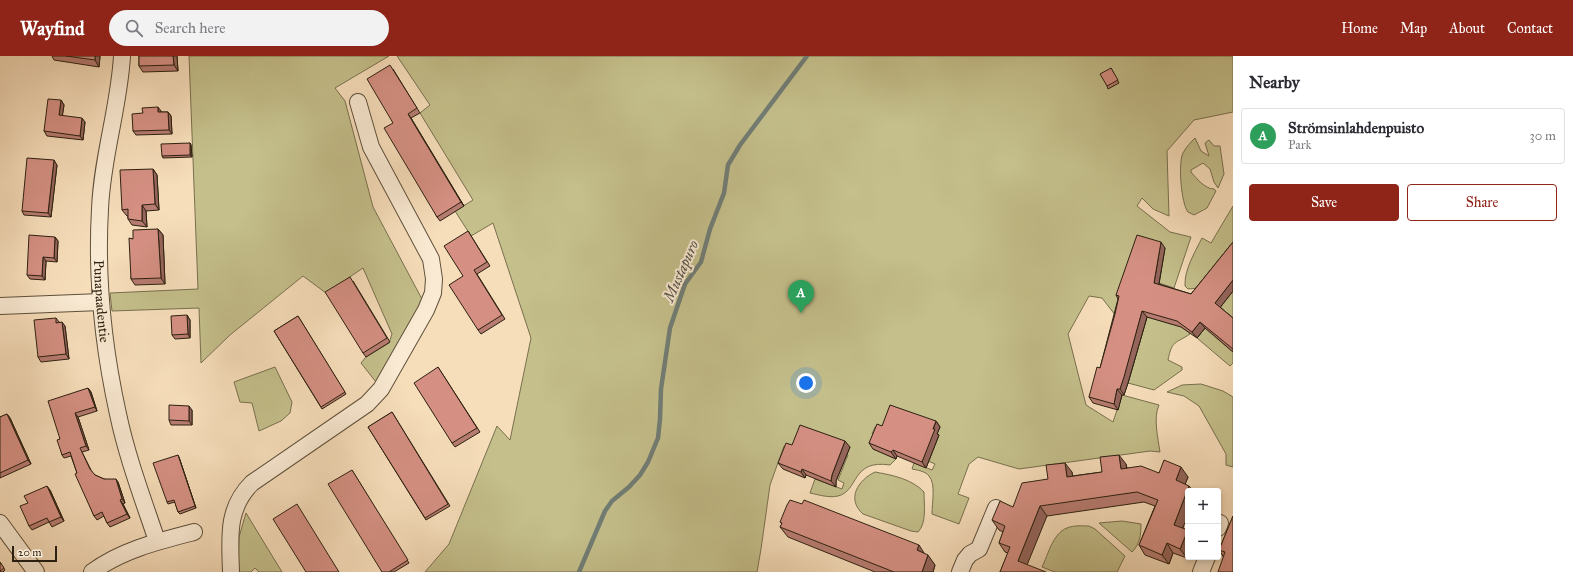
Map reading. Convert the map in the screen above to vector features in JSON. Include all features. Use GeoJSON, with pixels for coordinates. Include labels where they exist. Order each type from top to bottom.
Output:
{"type":"FeatureCollection","features":[{"type":"Feature","properties":{"kind":"street","name":"Punapaadentie"},"geometry":{"type":"LineString","coordinates":[[122,56],[120,89],[107,152],[101,193],[99,252],[103,332],[118,414],[129,457],[157,541]]}},
{"type":"Feature","properties":{"kind":"street"},"geometry":{"type":"LineString","coordinates":[[230,572],[230,532],[232,514],[245,490],[252,483],[367,404],[381,389],[426,310],[433,293],[434,279],[431,259],[371,147],[358,102]]}},
{"type":"Feature","properties":{"kind":"street"},"geometry":{"type":"LineString","coordinates":[[0,306],[101,302]]}},
{"type":"Feature","properties":{"kind":"street"},"geometry":{"type":"LineString","coordinates":[[960,572],[965,560],[970,554],[979,548],[996,508]]}},
{"type":"Feature","properties":{"kind":"street"},"geometry":{"type":"LineString","coordinates":[[0,522],[36,572]]}},
{"type":"Feature","properties":{"kind":"street"},"geometry":{"type":"LineString","coordinates":[[92,572],[105,563],[157,541],[194,532]]}},
{"type":"Feature","properties":{"kind":"street"},"geometry":{"type":"LineString","coordinates":[[1201,572],[1206,560]]}},
{"type":"Feature","properties":{"kind":"shaded area"},"geometry":{"type":"Polygon","coordinates":[[[189,56],[389,56],[335,88],[345,101],[373,207],[423,301],[376,382],[361,363],[366,357],[389,343],[392,334],[363,268],[326,293],[303,276],[230,335],[201,363],[199,308],[112,311],[110,293],[198,289],[189,56]]]}},
{"type":"Feature","properties":{"kind":"shaded area"},"geometry":{"type":"Polygon","coordinates":[[[397,56],[1233,56],[1233,112],[1194,120],[1167,151],[1169,216],[1153,209],[1142,198],[1137,206],[1170,232],[1191,237],[1174,288],[1159,283],[1119,320],[1102,298],[1089,296],[1068,334],[1086,405],[1113,422],[1122,395],[1159,405],[1156,422],[1160,452],[1150,451],[1019,469],[978,457],[969,464],[958,494],[969,498],[959,524],[932,514],[933,489],[931,479],[925,473],[912,469],[914,463],[932,470],[935,464],[928,461],[881,429],[875,427],[872,434],[878,436],[873,449],[896,459],[890,465],[877,464],[868,467],[857,476],[850,488],[845,493],[835,497],[810,493],[815,479],[842,489],[844,483],[838,480],[848,455],[849,447],[790,449],[784,446],[770,485],[757,572],[425,572],[449,544],[497,426],[510,440],[531,338],[493,223],[471,236],[455,211],[473,200],[420,113],[430,105],[397,56]]]}},
{"type":"Feature","properties":{"kind":"shaded area"},"geometry":{"type":"Polygon","coordinates":[[[1195,138],[1201,151],[1209,156],[1205,143],[1209,140],[1214,146],[1220,146],[1224,174],[1218,188],[1214,182],[1210,169],[1203,163],[1191,170],[1191,172],[1201,183],[1216,191],[1207,208],[1194,215],[1188,212],[1182,192],[1181,158],[1187,147],[1195,138]]]}},
{"type":"Feature","properties":{"kind":"shaded area"},"geometry":{"type":"Polygon","coordinates":[[[1233,206],[1233,246],[1199,288],[1188,289],[1185,286],[1186,274],[1190,261],[1202,238],[1211,243],[1233,206]]]}},
{"type":"Feature","properties":{"kind":"shaded area"},"geometry":{"type":"Polygon","coordinates":[[[1233,291],[1233,320],[1219,309],[1233,291]]]}},
{"type":"Feature","properties":{"kind":"shaded area"},"geometry":{"type":"Polygon","coordinates":[[[1147,317],[1190,329],[1188,332],[1190,334],[1175,343],[1171,349],[1168,360],[1182,367],[1182,370],[1154,390],[1128,383],[1147,317]]]}},
{"type":"Feature","properties":{"kind":"shaded area"},"geometry":{"type":"Polygon","coordinates":[[[1205,328],[1233,352],[1233,363],[1230,366],[1197,338],[1205,328]]]}},
{"type":"Feature","properties":{"kind":"shaded area"},"geometry":{"type":"Polygon","coordinates":[[[275,367],[292,402],[290,413],[281,421],[259,431],[252,403],[240,402],[234,382],[275,367]]]}},
{"type":"Feature","properties":{"kind":"shaded area"},"geometry":{"type":"Polygon","coordinates":[[[1201,384],[1223,391],[1233,397],[1233,467],[1226,465],[1226,454],[1199,406],[1184,396],[1167,392],[1182,385],[1201,384]]]}},
{"type":"Feature","properties":{"kind":"shaded area"},"geometry":{"type":"Polygon","coordinates":[[[875,472],[895,476],[908,481],[924,492],[924,519],[918,532],[911,531],[863,514],[858,508],[855,502],[856,490],[869,475],[875,472]]]}},
{"type":"Feature","properties":{"kind":"shaded area"},"geometry":{"type":"Polygon","coordinates":[[[246,513],[282,572],[259,572],[255,568],[251,572],[238,572],[239,537],[246,513]]]}},
{"type":"Feature","properties":{"kind":"shaded area"},"geometry":{"type":"Polygon","coordinates":[[[1122,521],[1141,524],[1140,539],[1132,552],[1099,523],[1122,521]]]}},
{"type":"Feature","properties":{"kind":"shaded area"},"geometry":{"type":"Polygon","coordinates":[[[1072,526],[1089,526],[1095,529],[1125,556],[1117,572],[1055,572],[1042,567],[1055,539],[1062,531],[1072,526]]]}},
{"type":"Feature","properties":{"kind":"building"},"geometry":{"type":"Polygon","coordinates":[[[66,56],[95,56],[95,60],[66,56]]]}},
{"type":"Feature","properties":{"kind":"building"},"geometry":{"type":"Polygon","coordinates":[[[139,56],[173,56],[174,65],[139,66],[139,56]]]}},
{"type":"Feature","properties":{"kind":"building"},"geometry":{"type":"Polygon","coordinates":[[[390,65],[417,108],[408,114],[461,202],[437,217],[384,128],[393,123],[367,79],[390,65]]]}},
{"type":"Feature","properties":{"kind":"building"},"geometry":{"type":"Polygon","coordinates":[[[1111,68],[1118,80],[1107,86],[1100,74],[1111,68]]]}},
{"type":"Feature","properties":{"kind":"building"},"geometry":{"type":"Polygon","coordinates":[[[48,99],[61,100],[59,115],[82,118],[80,136],[44,131],[48,99]]]}},
{"type":"Feature","properties":{"kind":"building"},"geometry":{"type":"Polygon","coordinates":[[[158,107],[158,112],[168,112],[169,130],[133,131],[132,114],[143,113],[142,108],[158,107]]]}},
{"type":"Feature","properties":{"kind":"building"},"geometry":{"type":"Polygon","coordinates":[[[190,143],[190,155],[162,156],[161,144],[190,143]]]}},
{"type":"Feature","properties":{"kind":"building"},"geometry":{"type":"Polygon","coordinates":[[[27,158],[54,160],[48,213],[22,211],[27,158]]]}},
{"type":"Feature","properties":{"kind":"building"},"geometry":{"type":"Polygon","coordinates":[[[153,169],[155,204],[142,205],[142,221],[128,219],[128,209],[122,210],[120,170],[153,169]]]}},
{"type":"Feature","properties":{"kind":"building"},"geometry":{"type":"Polygon","coordinates":[[[158,229],[161,278],[131,279],[129,238],[133,239],[133,230],[158,229]]]}},
{"type":"Feature","properties":{"kind":"building"},"geometry":{"type":"Polygon","coordinates":[[[468,231],[487,262],[474,270],[502,315],[478,330],[449,285],[463,276],[444,246],[468,231]]]}},
{"type":"Feature","properties":{"kind":"building"},"geometry":{"type":"Polygon","coordinates":[[[29,235],[55,237],[54,258],[43,257],[42,276],[27,275],[29,235]]]}},
{"type":"Feature","properties":{"kind":"building"},"geometry":{"type":"Polygon","coordinates":[[[1137,235],[1161,242],[1154,283],[1191,294],[1233,242],[1233,280],[1215,303],[1233,318],[1233,349],[1200,322],[1192,332],[1177,321],[1142,311],[1124,377],[1120,389],[1117,389],[1114,404],[1089,397],[1097,367],[1100,368],[1115,314],[1119,296],[1116,295],[1137,235]]]}},
{"type":"Feature","properties":{"kind":"building"},"geometry":{"type":"Polygon","coordinates":[[[350,277],[387,338],[363,353],[325,292],[350,277]]]}},
{"type":"Feature","properties":{"kind":"building"},"geometry":{"type":"Polygon","coordinates":[[[187,315],[188,334],[172,335],[171,316],[187,315]]]}},
{"type":"Feature","properties":{"kind":"building"},"geometry":{"type":"Polygon","coordinates":[[[298,316],[345,392],[321,407],[274,331],[298,316]]]}},
{"type":"Feature","properties":{"kind":"building"},"geometry":{"type":"Polygon","coordinates":[[[56,318],[56,323],[62,322],[66,354],[38,357],[34,320],[56,318]]]}},
{"type":"Feature","properties":{"kind":"building"},"geometry":{"type":"Polygon","coordinates":[[[438,367],[477,428],[452,443],[414,383],[438,367]]]}},
{"type":"Feature","properties":{"kind":"building"},"geometry":{"type":"Polygon","coordinates":[[[88,388],[95,407],[75,413],[86,446],[80,448],[90,469],[95,475],[104,479],[116,479],[122,499],[120,500],[127,514],[107,523],[102,512],[94,516],[75,474],[77,473],[70,452],[62,455],[57,440],[60,439],[48,401],[88,388]]]}},
{"type":"Feature","properties":{"kind":"building"},"geometry":{"type":"Polygon","coordinates":[[[169,405],[189,406],[189,421],[169,420],[169,405]]]}},
{"type":"Feature","properties":{"kind":"building"},"geometry":{"type":"Polygon","coordinates":[[[890,405],[936,421],[933,429],[935,429],[922,462],[893,450],[891,452],[869,443],[877,424],[882,426],[890,405]]]}},
{"type":"Feature","properties":{"kind":"building"},"geometry":{"type":"Polygon","coordinates":[[[392,412],[448,504],[425,518],[368,427],[392,412]]]}},
{"type":"Feature","properties":{"kind":"building"},"geometry":{"type":"Polygon","coordinates":[[[7,414],[28,460],[0,473],[0,417],[7,414]]]}},
{"type":"Feature","properties":{"kind":"building"},"geometry":{"type":"Polygon","coordinates":[[[800,425],[845,441],[831,481],[802,469],[801,472],[778,463],[786,443],[792,445],[800,425]]]}},
{"type":"Feature","properties":{"kind":"building"},"geometry":{"type":"Polygon","coordinates":[[[178,455],[195,506],[178,512],[174,500],[167,502],[153,463],[178,455]]]}},
{"type":"Feature","properties":{"kind":"building"},"geometry":{"type":"Polygon","coordinates":[[[1119,455],[1121,469],[1141,466],[1159,473],[1164,460],[1181,467],[1176,480],[1189,486],[1188,488],[1185,488],[1185,496],[1174,525],[1185,529],[1185,537],[1180,549],[1167,543],[1162,555],[1139,545],[1158,500],[1137,492],[1040,506],[1018,561],[1046,572],[1000,572],[1010,547],[999,543],[1005,526],[992,520],[1000,501],[1013,507],[1022,483],[1048,479],[1046,465],[1065,463],[1067,477],[1102,472],[1100,457],[1119,455]]]}},
{"type":"Feature","properties":{"kind":"building"},"geometry":{"type":"Polygon","coordinates":[[[352,470],[408,560],[389,572],[382,572],[328,484],[352,470]]]}},
{"type":"Feature","properties":{"kind":"building"},"geometry":{"type":"Polygon","coordinates":[[[47,486],[61,517],[49,522],[47,518],[29,526],[20,506],[28,503],[24,496],[47,486]]]}},
{"type":"Feature","properties":{"kind":"building"},"geometry":{"type":"Polygon","coordinates":[[[790,500],[802,504],[804,500],[919,545],[917,550],[928,555],[922,572],[894,572],[780,527],[782,523],[780,522],[790,500]]]}},
{"type":"Feature","properties":{"kind":"building"},"geometry":{"type":"Polygon","coordinates":[[[297,504],[339,572],[306,572],[273,519],[297,504]]]}},
{"type":"Feature","properties":{"kind":"building"},"geometry":{"type":"Polygon","coordinates":[[[1233,516],[1233,572],[1218,572],[1225,552],[1221,551],[1221,545],[1233,516]]]}},
{"type":"Feature","properties":{"kind":"building"},"geometry":{"type":"Polygon","coordinates":[[[0,562],[4,568],[0,571],[0,562]]]}},
{"type":"Feature","properties":{"kind":"waterway","name":"Mustapuro"},"geometry":{"type":"LineString","coordinates":[[579,572],[605,511],[612,501],[629,487],[640,475],[648,462],[658,438],[661,389],[670,328],[685,284],[701,262],[710,229],[724,193],[728,165],[740,145],[807,56]]}},
{"type":"Feature","properties":{"kind":"place","name":"Strömsinlahdenpuisto"},"geometry":{"type":"Point","coordinates":[801,313]}}]}
